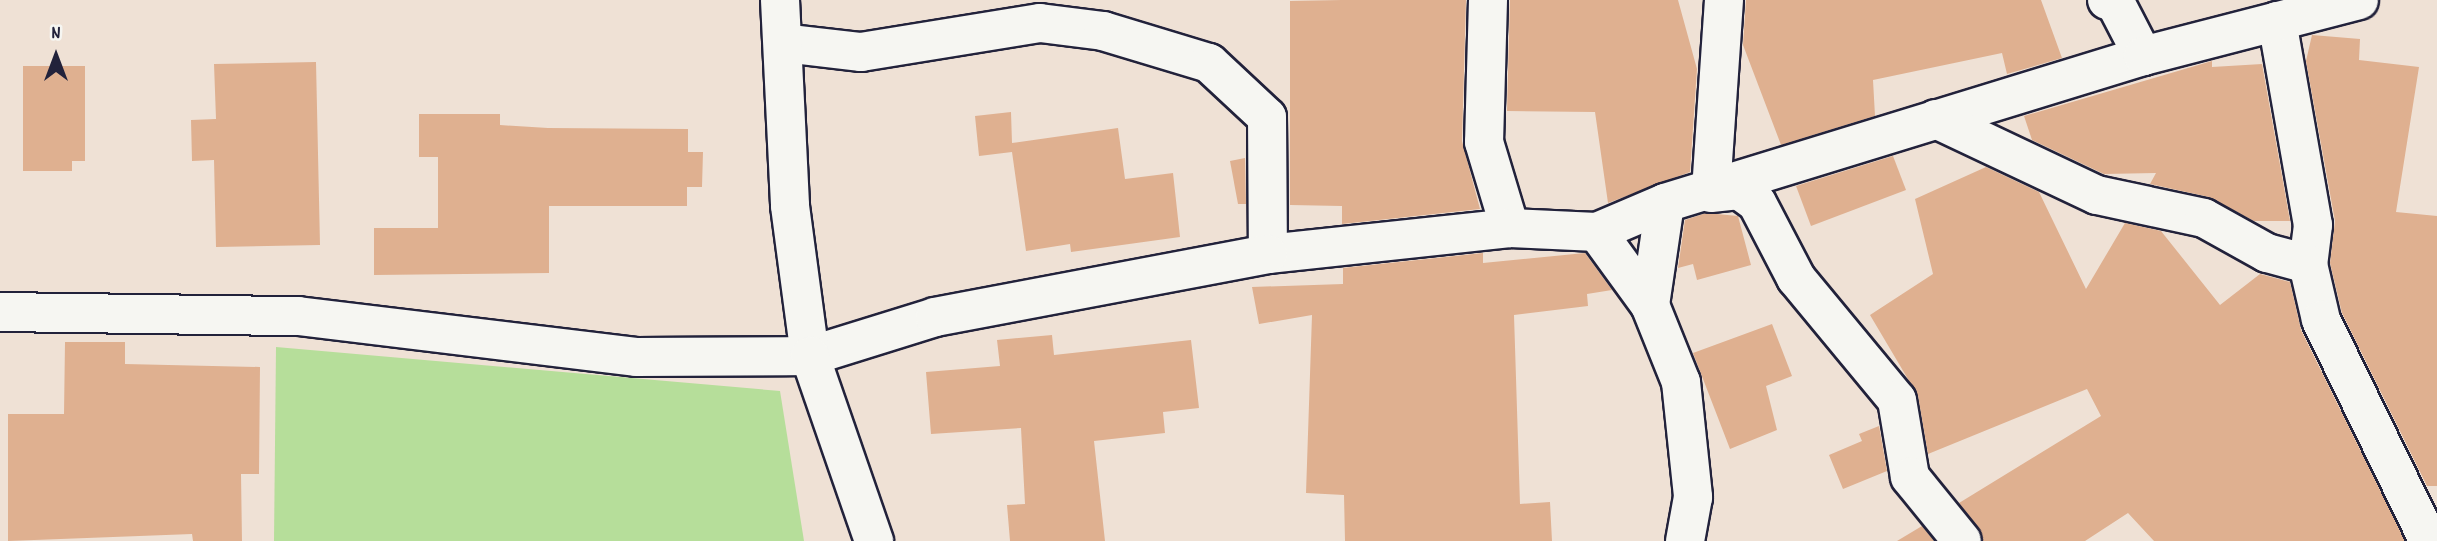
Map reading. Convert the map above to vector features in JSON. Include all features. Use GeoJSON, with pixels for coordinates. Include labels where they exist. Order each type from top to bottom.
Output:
{"type":"FeatureCollection","features":[{"type":"Feature","properties":{"kind":"street"},"geometry":{"type":"LineString","coordinates":[[780,0],[790,206],[810,356],[874,541]]}},
{"type":"Feature","properties":{"kind":"street"},"geometry":{"type":"LineString","coordinates":[[1488,0],[1484,142],[1510,228]]}},
{"type":"Feature","properties":{"kind":"street"},"geometry":{"type":"LineString","coordinates":[[1711,194],[1724,0]]}},
{"type":"Feature","properties":{"kind":"street"},"geometry":{"type":"LineString","coordinates":[[2107,0],[2115,2],[2143,56]]}},
{"type":"Feature","properties":{"kind":"street"},"geometry":{"type":"LineString","coordinates":[[1711,194],[2143,56],[2359,0]]}},
{"type":"Feature","properties":{"kind":"street"},"geometry":{"type":"LineString","coordinates":[[2277,21],[2313,225],[2308,264],[2321,320],[2429,541]]}},
{"type":"Feature","properties":{"kind":"street"},"geometry":{"type":"LineString","coordinates":[[783,43],[861,52],[1040,23],[1102,31],[1209,63],[1267,117],[1268,254]]}},
{"type":"Feature","properties":{"kind":"street"},"geometry":{"type":"LineString","coordinates":[[1936,120],[2097,195],[2204,218],[2267,253],[2308,264]]}},
{"type":"Feature","properties":{"kind":"street"},"geometry":{"type":"LineString","coordinates":[[0,312],[298,316],[636,357],[810,356],[935,317],[1268,254],[1510,228],[1597,232],[1665,202],[1739,190],[1757,203],[1796,278],[1897,400],[1910,477],[1962,541]]}},
{"type":"Feature","properties":{"kind":"street"},"geometry":{"type":"LineString","coordinates":[[1650,305],[1665,202]]}},
{"type":"Feature","properties":{"kind":"street"},"geometry":{"type":"LineString","coordinates":[[1597,232],[1650,305],[1681,382],[1693,497],[1689,538]]}},
{"type":"Feature","properties":{"kind":"green space"},"geometry":{"type":"Polygon","coordinates":[[[276,347],[780,391],[804,541],[274,541],[276,347]]]}},
{"type":"Feature","properties":{"kind":"building"},"geometry":{"type":"Polygon","coordinates":[[[1466,0],[1462,141],[1480,209],[1342,224],[1342,206],[1290,205],[1290,1],[1466,0]]]}},
{"type":"Feature","properties":{"kind":"building"},"geometry":{"type":"Polygon","coordinates":[[[1510,0],[1678,0],[1697,69],[1690,172],[1608,203],[1595,112],[1507,111],[1510,0]]]}},
{"type":"Feature","properties":{"kind":"building"},"geometry":{"type":"Polygon","coordinates":[[[1746,0],[2041,0],[2062,58],[2007,74],[2002,53],[1873,80],[1875,116],[1781,145],[1743,45],[1746,0]]]}},
{"type":"Feature","properties":{"kind":"building"},"geometry":{"type":"Polygon","coordinates":[[[2312,35],[2360,39],[2359,60],[2419,67],[2396,212],[2437,216],[2437,486],[2427,486],[2342,313],[2330,263],[2335,221],[2306,61],[2312,35]]]}},
{"type":"Feature","properties":{"kind":"building"},"geometry":{"type":"Polygon","coordinates":[[[2212,61],[2212,67],[2262,64],[2290,221],[2254,221],[2209,197],[2150,184],[2156,173],[2104,174],[2032,140],[2024,116],[2212,61]]]}},
{"type":"Feature","properties":{"kind":"building"},"geometry":{"type":"Polygon","coordinates":[[[316,62],[320,245],[216,247],[214,160],[192,161],[191,120],[216,119],[214,64],[316,62]]]}},
{"type":"Feature","properties":{"kind":"building"},"geometry":{"type":"Polygon","coordinates":[[[23,66],[85,66],[85,161],[72,161],[72,171],[23,171],[23,66]]]}},
{"type":"Feature","properties":{"kind":"building"},"geometry":{"type":"Polygon","coordinates":[[[1011,112],[1012,143],[1118,128],[1125,179],[1173,173],[1180,237],[1071,252],[1070,244],[1026,251],[1012,152],[979,156],[975,116],[1011,112]]]}},
{"type":"Feature","properties":{"kind":"building"},"geometry":{"type":"Polygon","coordinates":[[[419,114],[500,114],[500,125],[548,128],[688,129],[688,152],[703,152],[702,187],[687,187],[687,206],[549,206],[549,273],[374,275],[374,228],[438,228],[438,157],[419,157],[419,114]]]}},
{"type":"Feature","properties":{"kind":"building"},"geometry":{"type":"Polygon","coordinates":[[[1893,156],[1906,190],[1811,226],[1796,186],[1893,156]]]}},
{"type":"Feature","properties":{"kind":"building"},"geometry":{"type":"Polygon","coordinates":[[[1245,158],[1246,204],[1238,204],[1230,161],[1245,158]]]}},
{"type":"Feature","properties":{"kind":"building"},"geometry":{"type":"Polygon","coordinates":[[[1986,167],[2039,192],[2086,289],[2125,223],[2161,231],[2220,305],[2260,274],[2290,282],[2301,330],[2405,541],[2154,541],[2128,513],[2085,541],[1983,541],[1959,503],[2101,416],[2087,389],[1928,454],[1918,396],[1870,315],[1933,274],[1915,199],[1986,167]]]}},
{"type":"Feature","properties":{"kind":"building"},"geometry":{"type":"Polygon","coordinates":[[[1706,213],[1738,216],[1751,265],[1697,280],[1693,264],[1678,268],[1685,220],[1706,213]]]}},
{"type":"Feature","properties":{"kind":"building"},"geometry":{"type":"Polygon","coordinates":[[[1483,253],[1483,263],[1585,253],[1612,290],[1587,294],[1588,306],[1514,315],[1520,504],[1550,502],[1552,541],[1345,541],[1344,495],[1306,493],[1312,315],[1259,324],[1252,287],[1343,284],[1343,268],[1483,253]]]}},
{"type":"Feature","properties":{"kind":"building"},"geometry":{"type":"Polygon","coordinates":[[[1772,324],[1792,376],[1766,386],[1777,430],[1730,449],[1693,353],[1772,324]]]}},
{"type":"Feature","properties":{"kind":"building"},"geometry":{"type":"Polygon","coordinates":[[[1052,335],[1054,355],[1191,340],[1199,408],[1163,412],[1165,433],[1094,441],[1105,541],[1010,541],[1007,505],[1025,504],[1021,428],[931,434],[926,372],[1000,366],[997,340],[1052,335]]]}},
{"type":"Feature","properties":{"kind":"building"},"geometry":{"type":"Polygon","coordinates":[[[65,342],[125,342],[125,364],[260,367],[259,474],[241,474],[242,541],[193,541],[192,534],[8,541],[8,414],[64,414],[65,342]]]}},
{"type":"Feature","properties":{"kind":"building"},"geometry":{"type":"Polygon","coordinates":[[[1879,426],[1887,471],[1843,489],[1829,455],[1862,441],[1859,434],[1879,426]]]}},
{"type":"Feature","properties":{"kind":"building"},"geometry":{"type":"Polygon","coordinates":[[[1922,526],[1934,541],[1897,541],[1922,526]]]}}]}
